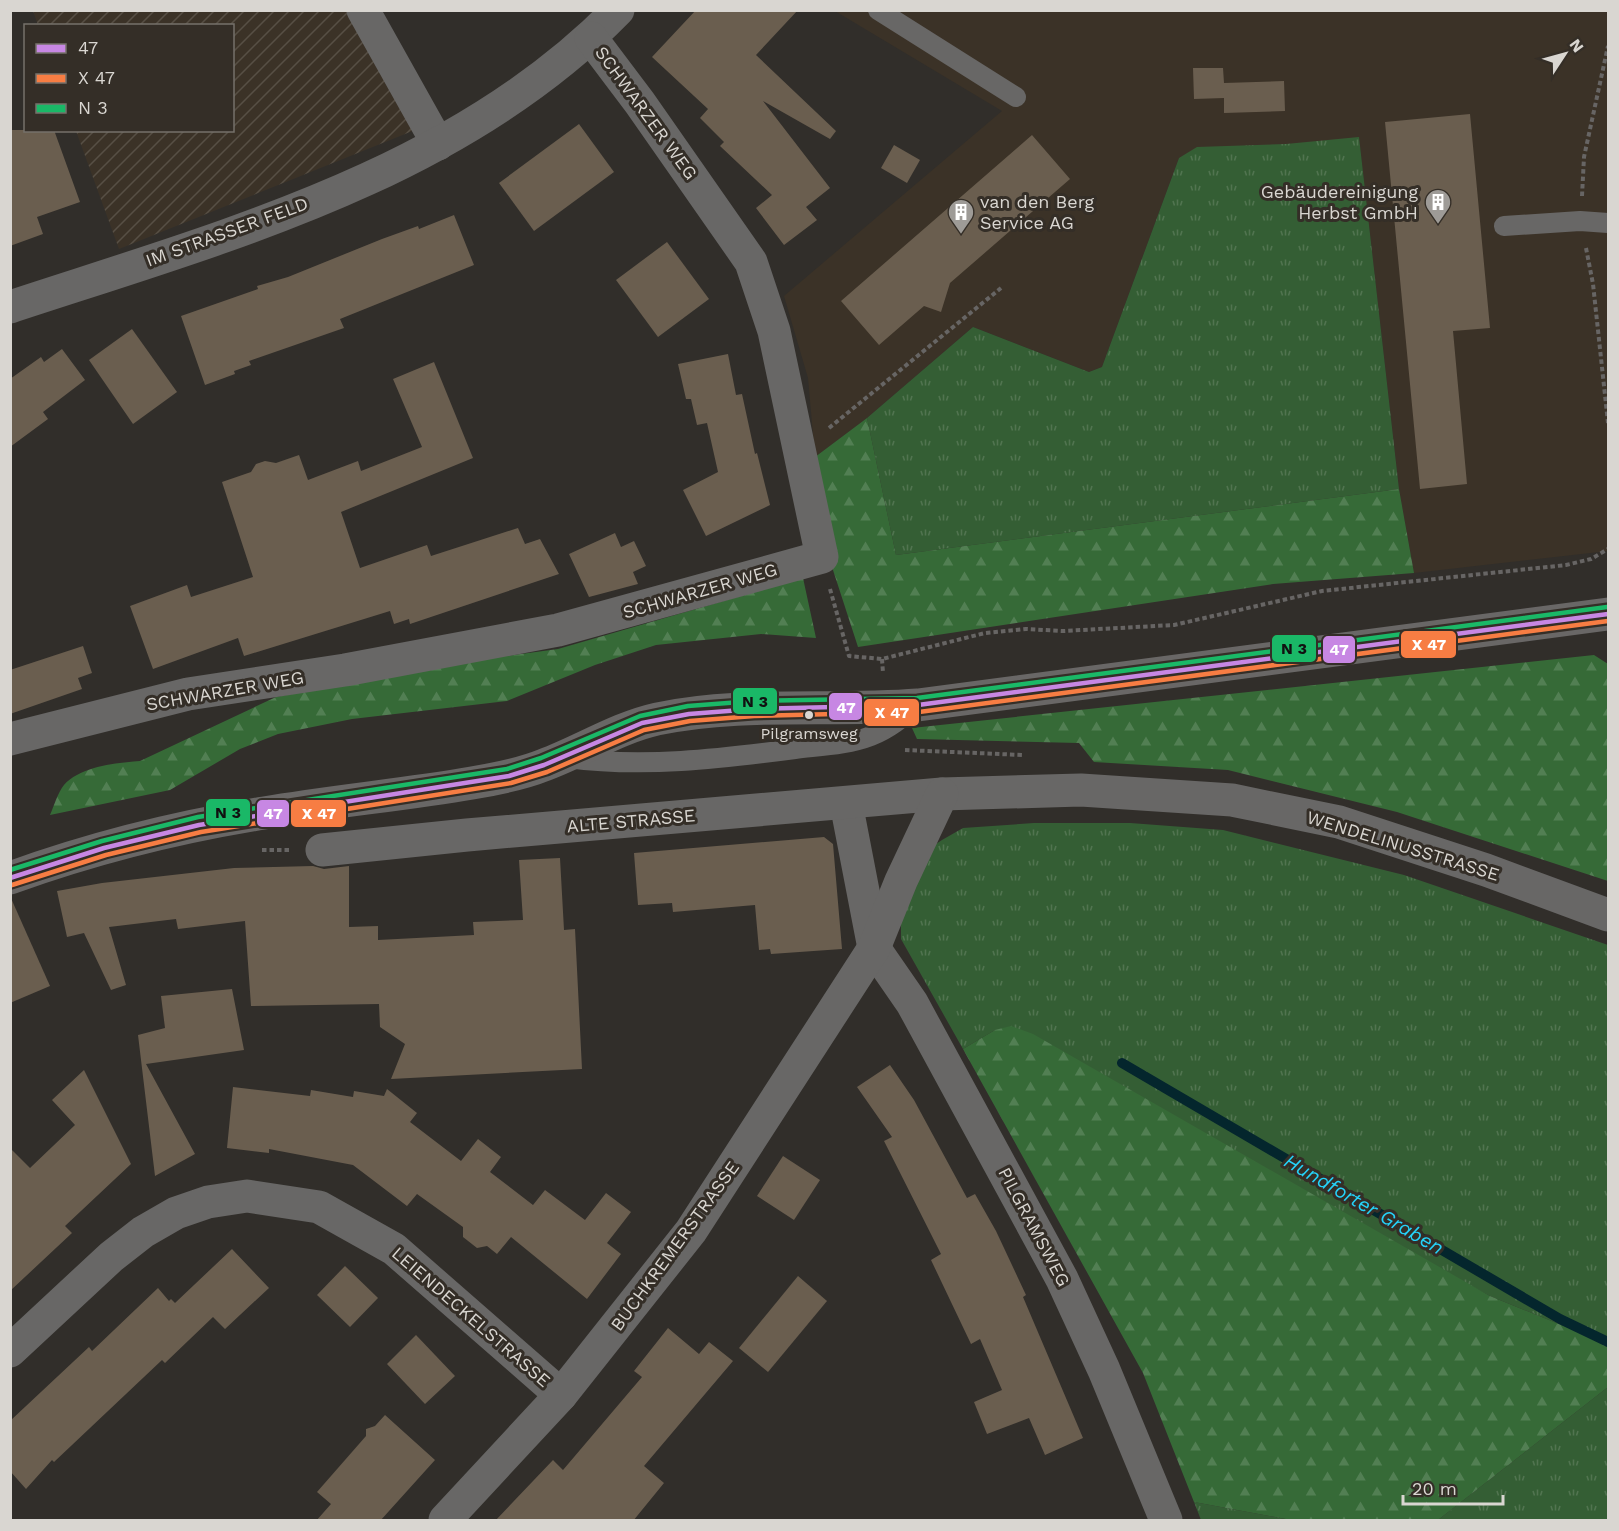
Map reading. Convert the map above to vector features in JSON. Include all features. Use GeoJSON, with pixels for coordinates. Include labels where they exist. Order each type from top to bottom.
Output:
{"type":"FeatureCollection","features":[{"type":"Feature","properties":{"kind":"main road"},"geometry":{"type":"LineString","coordinates":[[10,878],[105,847],[182,828],[264,812],[473,783],[517,773],[562,758],[629,727],[681,715],[767,708],[887,708],[918,705],[1608,614]]}},
{"type":"Feature","properties":{"kind":"street"},"geometry":{"type":"LineString","coordinates":[[363,10],[438,144]]}},
{"type":"Feature","properties":{"kind":"street","name":"IM STRASSER FELD"},"geometry":{"type":"LineString","coordinates":[[10,307],[270,218],[360,182],[438,144],[486,117],[591,38],[618,10]]}},
{"type":"Feature","properties":{"kind":"street","name":"SCHWARZER WEG"},"geometry":{"type":"LineString","coordinates":[[10,739],[188,694],[345,670],[558,630],[822,557],[774,331],[751,262],[640,103],[591,38]]}},
{"type":"Feature","properties":{"kind":"street","name":"WENDELINUSSTRASSE"},"geometry":{"type":"LineString","coordinates":[[942,794],[1082,790],[1232,800],[1339,822],[1486,870],[1608,915]]}},
{"type":"Feature","properties":{"kind":"street"},"geometry":{"type":"LineString","coordinates":[[874,948],[901,881],[942,794]]}},
{"type":"Feature","properties":{"kind":"street","name":"ALTE STRASSE"},"geometry":{"type":"LineString","coordinates":[[322,850],[467,835],[942,794]]}},
{"type":"Feature","properties":{"kind":"street","name":"PILGRAMSWEG"},"geometry":{"type":"LineString","coordinates":[[846,803],[874,948],[912,1004],[1062,1279],[1104,1370],[1166,1521]]}},
{"type":"Feature","properties":{"kind":"street","name":"BUCHKREMERSTRASSE"},"geometry":{"type":"LineString","coordinates":[[445,1521],[561,1395],[691,1231],[874,948]]}},
{"type":"Feature","properties":{"kind":"street","name":"LEIENDECKELSTRASSE"},"geometry":{"type":"LineString","coordinates":[[10,1351],[111,1257],[143,1232],[186,1209],[208,1202],[247,1196],[319,1207],[394,1249],[561,1395]]}},
{"type":"Feature","properties":{"kind":"lane"},"geometry":{"type":"LineString","coordinates":[[878,10],[1016,97]]}},
{"type":"Feature","properties":{"kind":"lane"},"geometry":{"type":"LineString","coordinates":[[1504,226],[1580,221],[1608,223]]}},
{"type":"Feature","properties":{"kind":"lane"},"geometry":{"type":"LineString","coordinates":[[562,758],[611,764],[723,759],[827,745],[868,737],[882,731],[918,705]]}},
{"type":"Feature","properties":{"kind":"path"},"geometry":{"type":"LineString","coordinates":[[1608,46],[1584,157],[1580,221],[1593,284],[1608,423]]}},
{"type":"Feature","properties":{"kind":"path"},"geometry":{"type":"LineString","coordinates":[[801,452],[1000,288]]}},
{"type":"Feature","properties":{"kind":"path"},"geometry":{"type":"LineString","coordinates":[[822,557],[849,656],[882,659],[985,633],[1026,629],[1063,632],[1174,625],[1322,591],[1566,565],[1591,559],[1608,549]]}},
{"type":"Feature","properties":{"kind":"shaded area"},"geometry":{"type":"Polygon","coordinates":[[[33,11],[367,11],[415,130],[119,249],[76,132],[234,132],[234,24],[38,24],[33,11]]]}},
{"type":"Feature","properties":{"kind":"shaded area"},"geometry":{"type":"Polygon","coordinates":[[[835,11],[1608,11],[1608,551],[1414,573],[1399,489],[1359,138],[1179,158],[1102,367],[1089,372],[973,327],[867,418],[815,457],[808,378],[784,296],[1002,111],[835,11]]]}},
{"type":"Feature","properties":{"kind":"green space"},"geometry":{"type":"Polygon","coordinates":[[[1359,137],[1399,489],[896,555],[867,418],[973,327],[1089,372],[1102,367],[1179,158],[1197,147],[1286,144],[1359,137]]]}},
{"type":"Feature","properties":{"kind":"green space"},"geometry":{"type":"Polygon","coordinates":[[[867,418],[896,555],[1399,489],[1414,573],[1273,584],[858,647],[833,570],[815,457],[867,418]]]}},
{"type":"Feature","properties":{"kind":"green space"},"geometry":{"type":"Polygon","coordinates":[[[803,578],[816,638],[761,634],[656,645],[595,665],[507,701],[352,719],[278,734],[240,749],[170,790],[50,815],[64,785],[80,774],[99,767],[140,761],[276,697],[475,660],[558,649],[803,578]]]}},
{"type":"Feature","properties":{"kind":"green space"},"geometry":{"type":"Polygon","coordinates":[[[1594,655],[1608,664],[1608,881],[1397,812],[1228,770],[1094,762],[1079,743],[917,739],[912,728],[1594,655]]]}},
{"type":"Feature","properties":{"kind":"green space"},"geometry":{"type":"Polygon","coordinates":[[[1034,823],[1130,823],[1223,830],[1404,875],[1608,945],[1608,1344],[1490,1296],[995,1030],[963,1049],[901,939],[901,916],[927,850],[963,828],[1034,823]]]}},
{"type":"Feature","properties":{"kind":"green space"},"geometry":{"type":"Polygon","coordinates":[[[1011,1026],[1033,1034],[1490,1296],[1608,1344],[1608,1387],[1438,1520],[1291,1520],[1194,1502],[1143,1373],[963,1049],[995,1030],[1011,1026]]]}},
{"type":"Feature","properties":{"kind":"green space"},"geometry":{"type":"Polygon","coordinates":[[[1608,1387],[1608,1520],[1438,1520],[1608,1387]]]}},
{"type":"Feature","properties":{"kind":"green space"},"geometry":{"type":"Polygon","coordinates":[[[1194,1502],[1291,1520],[1201,1520],[1194,1502]]]}},
{"type":"Feature","properties":{"kind":"building"},"geometry":{"type":"Polygon","coordinates":[[[696,10],[798,10],[756,55],[836,131],[830,139],[763,101],[830,188],[806,207],[817,220],[784,245],[756,208],[772,195],[720,146],[724,142],[700,118],[708,109],[652,57],[696,10]]]}},
{"type":"Feature","properties":{"kind":"building"},"geometry":{"type":"Polygon","coordinates":[[[1193,68],[1223,68],[1224,83],[1284,81],[1285,111],[1224,113],[1224,98],[1194,99],[1193,68]]]}},
{"type":"Feature","properties":{"kind":"building","name":"Gebäudereinigung Herbst GmbH"},"geometry":{"type":"Polygon","coordinates":[[[1470,114],[1490,328],[1453,331],[1467,484],[1420,489],[1385,122],[1470,114]]]}},
{"type":"Feature","properties":{"kind":"building"},"geometry":{"type":"Polygon","coordinates":[[[579,124],[614,172],[534,231],[499,183],[579,124]]]}},
{"type":"Feature","properties":{"kind":"building"},"geometry":{"type":"Polygon","coordinates":[[[10,130],[55,132],[80,202],[37,217],[43,234],[10,246],[10,130]]]}},
{"type":"Feature","properties":{"kind":"building","name":"van den Berg Service AG"},"geometry":{"type":"Polygon","coordinates":[[[1032,135],[1070,179],[950,283],[941,312],[924,306],[879,345],[841,301],[1032,135]]]}},
{"type":"Feature","properties":{"kind":"building"},"geometry":{"type":"Polygon","coordinates":[[[894,145],[920,160],[907,183],[881,168],[894,145]]]}},
{"type":"Feature","properties":{"kind":"building"},"geometry":{"type":"Polygon","coordinates":[[[454,215],[474,265],[340,319],[344,328],[249,361],[251,365],[234,371],[235,374],[205,385],[181,316],[258,289],[257,286],[288,277],[382,239],[418,226],[419,229],[454,215]]]}},
{"type":"Feature","properties":{"kind":"building"},"geometry":{"type":"Polygon","coordinates":[[[667,242],[709,299],[658,337],[616,280],[667,242]]]}},
{"type":"Feature","properties":{"kind":"building"},"geometry":{"type":"Polygon","coordinates":[[[132,329],[177,392],[133,424],[89,360],[132,329]]]}},
{"type":"Feature","properties":{"kind":"building"},"geometry":{"type":"Polygon","coordinates":[[[62,349],[85,380],[43,412],[48,419],[10,447],[10,379],[41,357],[44,362],[62,349]]]}},
{"type":"Feature","properties":{"kind":"building"},"geometry":{"type":"Polygon","coordinates":[[[728,354],[736,395],[742,394],[755,454],[757,453],[770,505],[706,536],[683,490],[718,472],[707,423],[697,425],[691,399],[686,399],[678,364],[728,354]]]}},
{"type":"Feature","properties":{"kind":"building"},"geometry":{"type":"Polygon","coordinates":[[[434,362],[473,458],[341,512],[360,568],[427,545],[431,556],[518,528],[525,544],[540,539],[559,574],[410,624],[409,619],[394,624],[390,611],[244,656],[238,638],[153,669],[130,606],[187,585],[191,597],[253,577],[222,482],[251,472],[256,464],[265,461],[276,463],[299,455],[308,480],[358,461],[361,471],[422,447],[393,379],[434,362]]]}},
{"type":"Feature","properties":{"kind":"building"},"geometry":{"type":"Polygon","coordinates":[[[615,533],[621,547],[634,541],[646,566],[633,572],[638,584],[589,597],[569,554],[615,533]]]}},
{"type":"Feature","properties":{"kind":"building"},"geometry":{"type":"Polygon","coordinates":[[[83,646],[92,673],[78,678],[82,689],[10,714],[10,670],[83,646]]]}},
{"type":"Feature","properties":{"kind":"building"},"geometry":{"type":"Polygon","coordinates":[[[824,837],[833,844],[842,949],[771,954],[770,949],[759,950],[755,905],[673,912],[672,903],[638,905],[634,853],[824,837]]]}},
{"type":"Feature","properties":{"kind":"building"},"geometry":{"type":"Polygon","coordinates":[[[560,858],[564,930],[575,929],[582,1069],[391,1079],[405,1044],[380,1027],[379,1004],[251,1006],[245,921],[178,929],[176,919],[109,927],[126,985],[111,990],[84,933],[67,937],[57,891],[102,883],[234,868],[313,866],[324,869],[349,866],[349,927],[378,926],[378,940],[474,935],[473,922],[523,920],[519,860],[560,858]]]}},
{"type":"Feature","properties":{"kind":"building"},"geometry":{"type":"Polygon","coordinates":[[[10,896],[50,986],[10,1003],[10,896]]]}},
{"type":"Feature","properties":{"kind":"building"},"geometry":{"type":"Polygon","coordinates":[[[232,989],[244,1050],[146,1064],[195,1154],[155,1176],[138,1035],[165,1028],[161,996],[232,989]]]}},
{"type":"Feature","properties":{"kind":"building"},"geometry":{"type":"Polygon","coordinates":[[[890,1065],[914,1100],[967,1198],[975,1194],[996,1231],[1026,1295],[1023,1297],[1083,1438],[1045,1455],[1029,1418],[987,1434],[974,1402],[1002,1390],[980,1339],[971,1344],[931,1260],[941,1254],[884,1141],[892,1137],[857,1087],[890,1065]]]}},
{"type":"Feature","properties":{"kind":"building"},"geometry":{"type":"Polygon","coordinates":[[[84,1070],[131,1164],[65,1226],[72,1233],[10,1291],[10,1148],[30,1168],[75,1125],[52,1100],[84,1070]]]}},
{"type":"Feature","properties":{"kind":"building"},"geometry":{"type":"Polygon","coordinates":[[[233,1087],[310,1096],[311,1090],[353,1097],[354,1091],[384,1096],[387,1089],[417,1113],[410,1122],[461,1161],[478,1139],[501,1157],[490,1172],[533,1205],[545,1190],[585,1220],[606,1193],[631,1212],[607,1243],[621,1254],[587,1299],[511,1237],[497,1254],[487,1246],[477,1248],[463,1237],[463,1227],[417,1194],[407,1206],[353,1165],[269,1149],[269,1153],[227,1148],[233,1087]]]}},
{"type":"Feature","properties":{"kind":"building"},"geometry":{"type":"Polygon","coordinates":[[[783,1156],[820,1180],[794,1220],[757,1196],[783,1156]]]}},
{"type":"Feature","properties":{"kind":"building"},"geometry":{"type":"Polygon","coordinates":[[[232,1249],[269,1288],[225,1329],[213,1317],[165,1363],[162,1360],[54,1462],[52,1460],[26,1489],[10,1471],[10,1421],[89,1347],[92,1351],[158,1288],[169,1301],[171,1299],[175,1303],[232,1249]]]}},
{"type":"Feature","properties":{"kind":"building"},"geometry":{"type":"Polygon","coordinates":[[[345,1266],[378,1298],[350,1327],[317,1295],[345,1266]]]}},
{"type":"Feature","properties":{"kind":"building"},"geometry":{"type":"Polygon","coordinates":[[[798,1276],[827,1301],[768,1372],[739,1348],[798,1276]]]}},
{"type":"Feature","properties":{"kind":"building"},"geometry":{"type":"Polygon","coordinates":[[[668,1328],[699,1354],[709,1342],[733,1361],[644,1466],[664,1483],[633,1521],[495,1521],[553,1460],[563,1470],[642,1377],[634,1371],[668,1328]]]}},
{"type":"Feature","properties":{"kind":"building"},"geometry":{"type":"Polygon","coordinates":[[[416,1335],[455,1376],[425,1404],[387,1364],[416,1335]]]}},
{"type":"Feature","properties":{"kind":"building"},"geometry":{"type":"Polygon","coordinates":[[[385,1415],[435,1460],[380,1521],[316,1521],[331,1504],[317,1492],[366,1436],[366,1429],[375,1426],[385,1415]]]}},
{"type":"Feature","properties":{"kind":"waterway","name":"Hundforter Graben"},"geometry":{"type":"LineString","coordinates":[[1122,1063],[1560,1319],[1608,1342]]}},
{"type":"Feature","properties":{"kind":"transit line"},"geometry":{"type":"LineString","coordinates":[[10,870],[102,841],[198,817],[507,769],[541,758],[640,716],[688,706],[754,701],[917,698],[1607,607]]}},
{"type":"Feature","properties":{"kind":"transit line","name":"47"},"geometry":{"type":"LineString","coordinates":[[10,878],[104,848],[199,825],[509,776],[544,765],[642,723],[689,714],[754,709],[918,705],[1608,614]]}},
{"type":"Feature","properties":{"kind":"transit line"},"geometry":{"type":"LineString","coordinates":[[12,885],[106,855],[201,832],[511,783],[547,772],[644,730],[690,721],[754,716],[919,712],[1608,621]]}},
{"type":"Feature","properties":{"kind":"place","name":"Gebäudereinigung Herbst GmbH"},"geometry":{"type":"Point","coordinates":[1438,225]}},
{"type":"Feature","properties":{"kind":"place","name":"van den Berg Service AG"},"geometry":{"type":"Point","coordinates":[961,235]}},
{"type":"Feature","properties":{"kind":"place","name":"Pilgramsweg"},"geometry":{"type":"Point","coordinates":[809,715]}}]}
